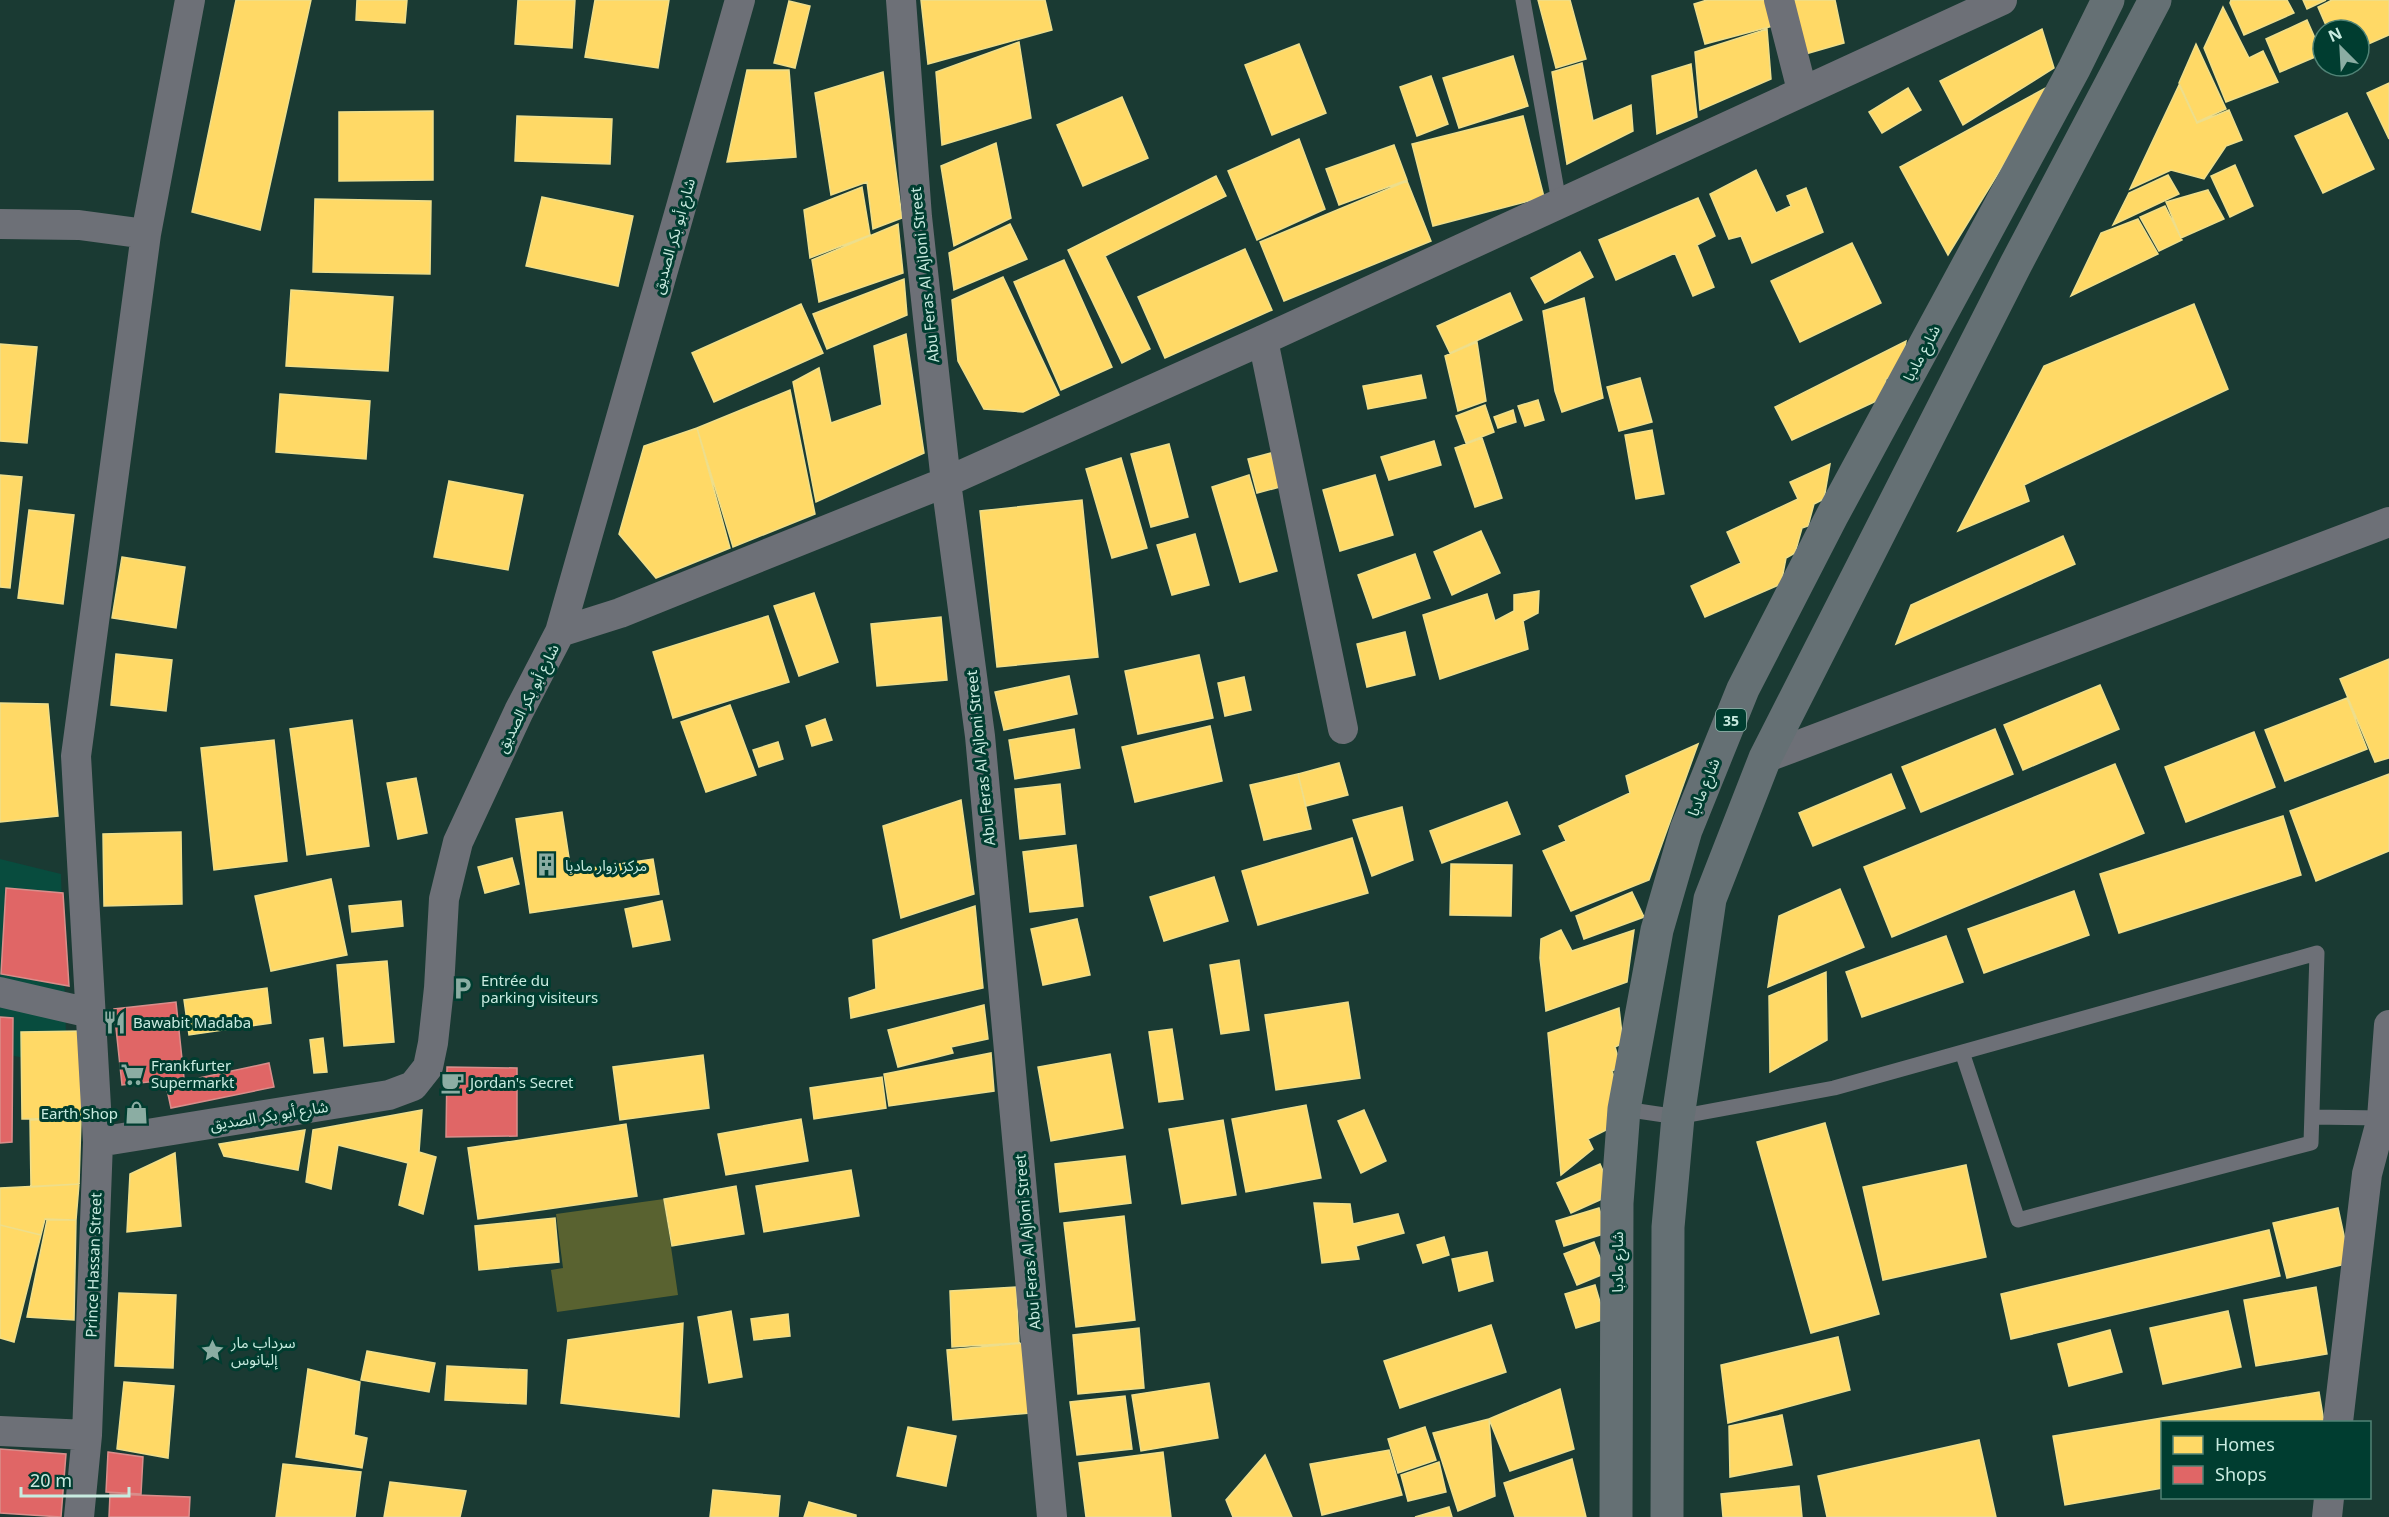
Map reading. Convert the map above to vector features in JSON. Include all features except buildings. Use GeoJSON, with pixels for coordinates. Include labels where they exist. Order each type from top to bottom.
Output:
{"type":"FeatureCollection","features":[{"type":"Feature","properties":{"kind":"main road","name":"شارع مادبا"},"geometry":{"type":"LineString","coordinates":[[1616,1517],[1617,1203],[1624,1109],[1658,930],[1686,830],[1743,689],[1832,516],[2074,69],[2108,0]]}},
{"type":"Feature","properties":{"kind":"main road"},"geometry":{"type":"LineString","coordinates":[[1667,1517],[1668,1227],[1678,1117],[1710,899],[1765,758],[2006,285],[2155,0]]}},
{"type":"Feature","properties":{"kind":"street","name":"Prince Hassan Street"},"geometry":{"type":"LineString","coordinates":[[79,1517],[87,1435],[98,1142],[76,756],[146,234],[190,0]]}},
{"type":"Feature","properties":{"kind":"street","name":"شارع أبو بكر الصديق"},"geometry":{"type":"LineString","coordinates":[[98,1142],[390,1095],[412,1086],[428,1067],[434,1043],[444,899],[458,842],[519,711],[560,632],[740,0]]}},
{"type":"Feature","properties":{"kind":"street","name":"Abu Feras Al Ajloni Street"},"geometry":{"type":"LineString","coordinates":[[901,0],[917,217],[946,482],[980,736],[1052,1517]]}},
{"type":"Feature","properties":{"kind":"street"},"geometry":{"type":"LineString","coordinates":[[1779,0],[1802,90]]}},
{"type":"Feature","properties":{"kind":"street"},"geometry":{"type":"LineString","coordinates":[[560,632],[620,613],[946,482],[1263,340],[1802,90],[2002,0]]}},
{"type":"Feature","properties":{"kind":"street"},"geometry":{"type":"LineString","coordinates":[[0,224],[79,225],[146,234]]}},
{"type":"Feature","properties":{"kind":"street"},"geometry":{"type":"LineString","coordinates":[[1263,340],[1343,729]]}},
{"type":"Feature","properties":{"kind":"street"},"geometry":{"type":"LineString","coordinates":[[1765,758],[2389,522]]}},
{"type":"Feature","properties":{"kind":"street"},"geometry":{"type":"LineString","coordinates":[[0,992],[90,1013]]}},
{"type":"Feature","properties":{"kind":"street"},"geometry":{"type":"LineString","coordinates":[[2338,1421],[2378,1172],[2389,1025]]}},
{"type":"Feature","properties":{"kind":"street"},"geometry":{"type":"LineString","coordinates":[[0,1431],[87,1435]]}},
{"type":"Feature","properties":{"kind":"street"},"geometry":{"type":"LineString","coordinates":[[2327,1517],[2329,1499]]}},
{"type":"Feature","properties":{"kind":"lane"},"geometry":{"type":"LineString","coordinates":[[1523,0],[1559,202]]}},
{"type":"Feature","properties":{"kind":"lane"},"geometry":{"type":"LineString","coordinates":[[1624,1109],[1678,1117],[1834,1088],[1962,1052],[2317,953],[2311,1143],[2018,1220],[1962,1052]]}},
{"type":"Feature","properties":{"kind":"lane"},"geometry":{"type":"LineString","coordinates":[[2312,1117],[2382,1118]]}},
{"type":"Feature","properties":{"kind":"shaded area"},"geometry":{"type":"Polygon","coordinates":[[[0,859],[61,874],[67,1067],[0,1053],[0,859]]]}},
{"type":"Feature","properties":{"kind":"shaded area"},"geometry":{"type":"Polygon","coordinates":[[[664,1199],[678,1295],[557,1312],[551,1270],[563,1268],[556,1214],[664,1199]]]}},
{"type":"Feature","properties":{"kind":"place","name":"مركز زوار مادبا"},"geometry":{"type":"Point","coordinates":[547,865]}},
{"type":"Feature","properties":{"kind":"place","name":"Entrée du parking visiteurs"},"geometry":{"type":"Point","coordinates":[463,989]}},
{"type":"Feature","properties":{"kind":"place","name":"Bawabit Madaba"},"geometry":{"type":"Point","coordinates":[115,1022]}},
{"type":"Feature","properties":{"kind":"place","name":"Frankfurter Supermarkt"},"geometry":{"type":"Point","coordinates":[133,1074]}},
{"type":"Feature","properties":{"kind":"place","name":"Jordan's Secret"},"geometry":{"type":"Point","coordinates":[452,1082]}},
{"type":"Feature","properties":{"kind":"place","name":"Earth Shop"},"geometry":{"type":"Point","coordinates":[136,1113]}},
{"type":"Feature","properties":{"kind":"place","name":"سرداب مار إليانوس"},"geometry":{"type":"Point","coordinates":[213,1351]}}]}
